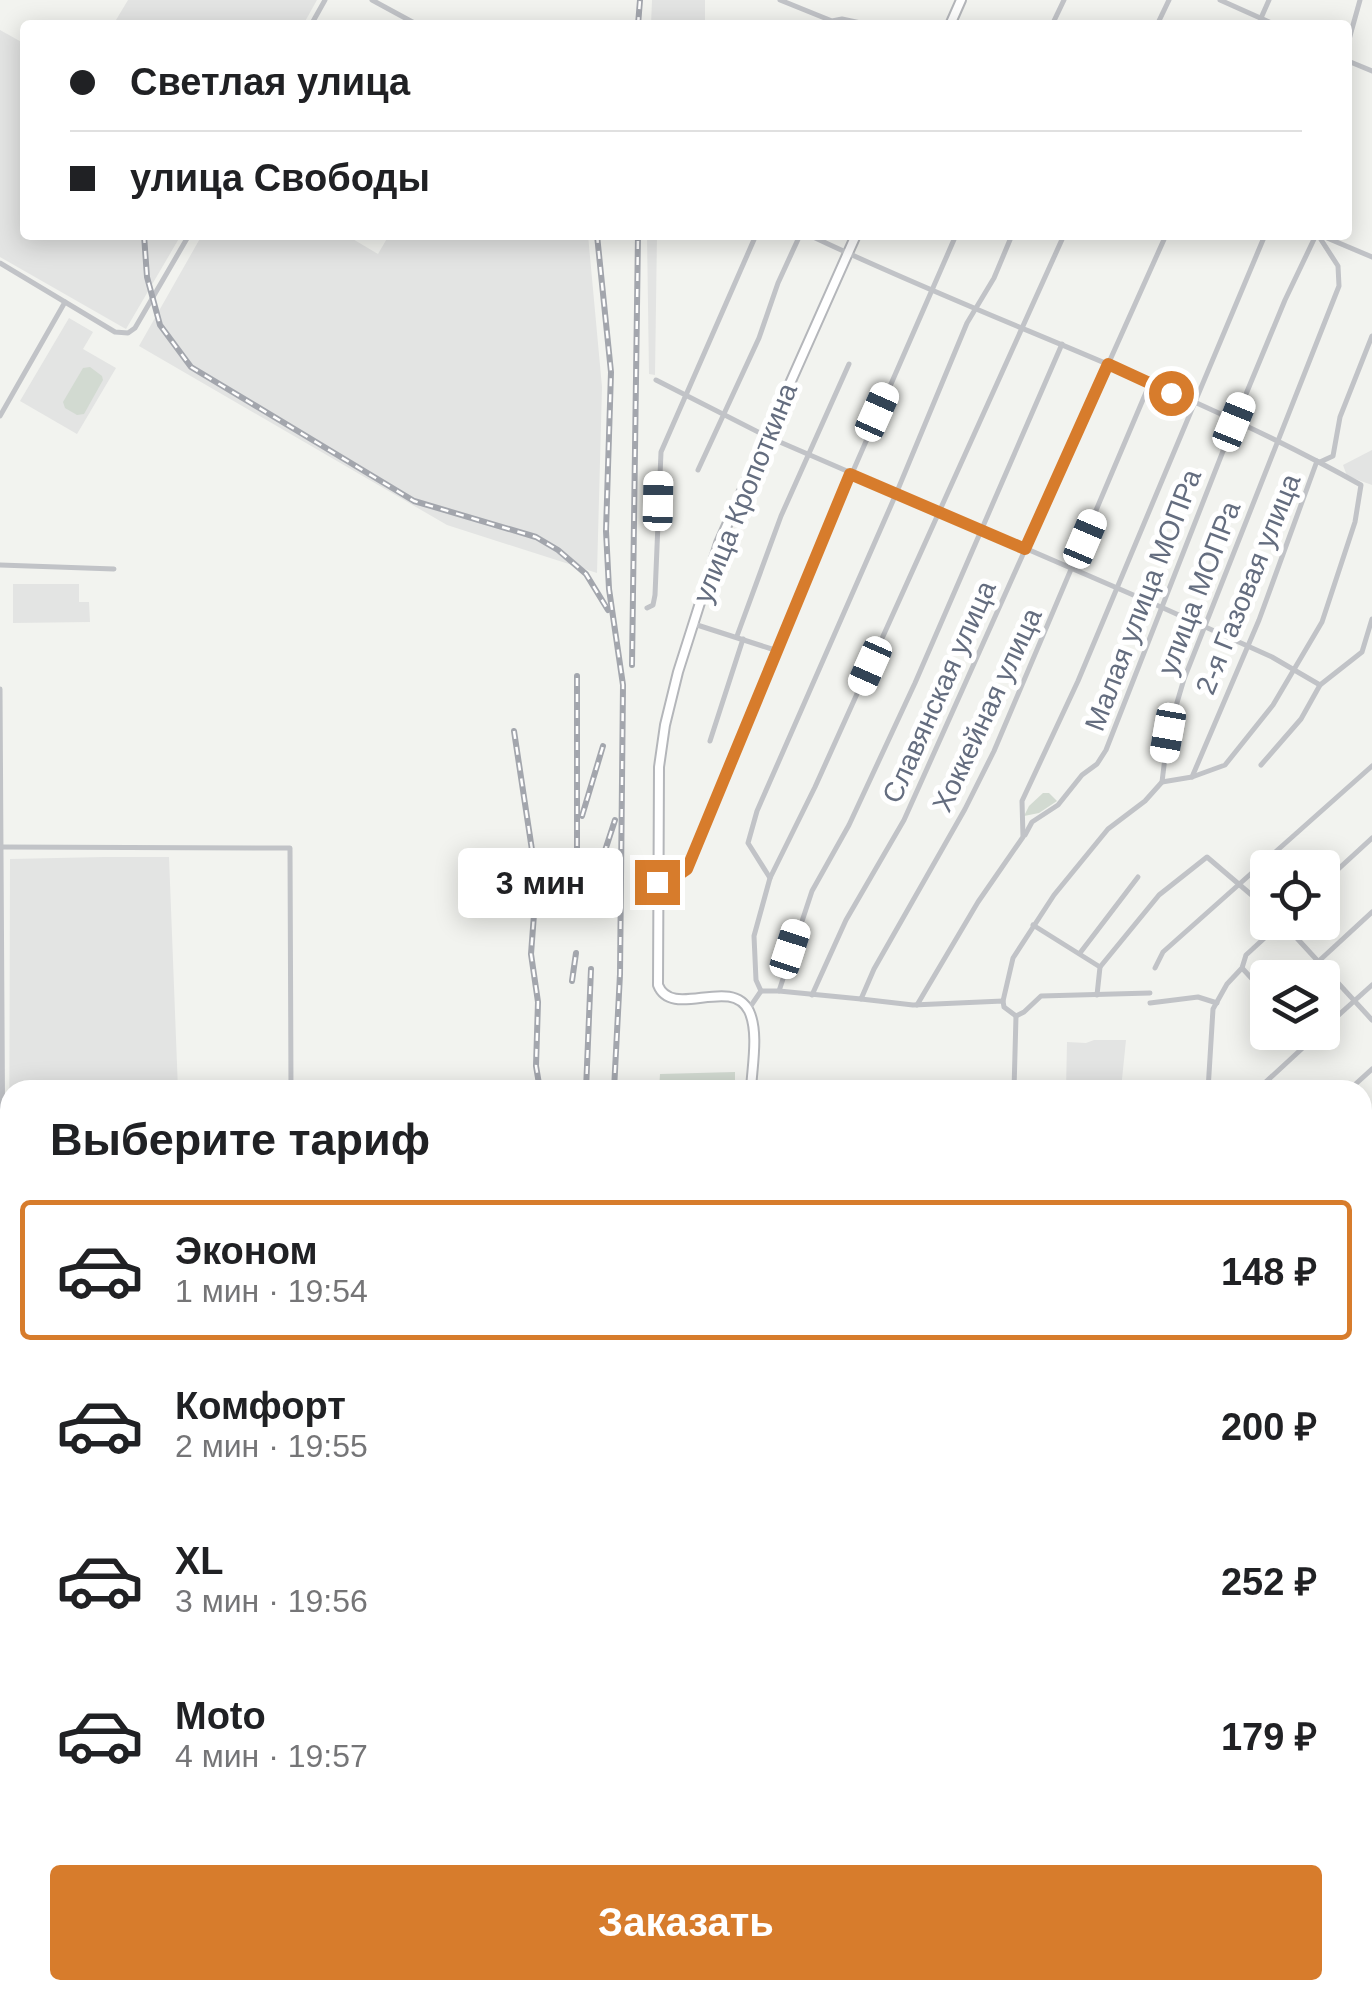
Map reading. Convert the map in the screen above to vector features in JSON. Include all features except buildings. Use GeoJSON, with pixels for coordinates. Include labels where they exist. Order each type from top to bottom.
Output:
{"type":"FeatureCollection","features":[{"type":"Feature","properties":{"kind":"main road","name":"улица Кропоткина"},"geometry":{"type":"LineString","coordinates":[[748,1010],[734,998],[679,999],[660,992],[657,882],[662,737],[692,623],[719,543],[854,240]]}},
{"type":"Feature","properties":{"kind":"main road"},"geometry":{"type":"LineString","coordinates":[[748,1010],[752,1030],[751,1080]]}},
{"type":"Feature","properties":{"kind":"street"},"geometry":{"type":"LineString","coordinates":[[372,0],[403,20]]}},
{"type":"Feature","properties":{"kind":"street"},"geometry":{"type":"LineString","coordinates":[[780,0],[827,20]]}},
{"type":"Feature","properties":{"kind":"street"},"geometry":{"type":"LineString","coordinates":[[1220,0],[1265,20]]}},
{"type":"Feature","properties":{"kind":"street"},"geometry":{"type":"LineString","coordinates":[[1260,18],[1270,0]]}},
{"type":"Feature","properties":{"kind":"street"},"geometry":{"type":"LineString","coordinates":[[1352,29],[1360,0]]}},
{"type":"Feature","properties":{"kind":"street"},"geometry":{"type":"LineString","coordinates":[[0,264],[116,332],[128,333],[135,328],[186,240]]}},
{"type":"Feature","properties":{"kind":"street"},"geometry":{"type":"LineString","coordinates":[[647,608],[653,604],[655,595],[660,462],[684,395],[754,240]]}},
{"type":"Feature","properties":{"kind":"street"},"geometry":{"type":"LineString","coordinates":[[698,470],[798,240]]}},
{"type":"Feature","properties":{"kind":"street"},"geometry":{"type":"LineString","coordinates":[[820,240],[1108,364],[1372,488]]}},
{"type":"Feature","properties":{"kind":"street"},"geometry":{"type":"LineString","coordinates":[[657,882],[671,880],[687,869],[850,474],[954,240]]}},
{"type":"Feature","properties":{"kind":"street"},"geometry":{"type":"LineString","coordinates":[[770,878],[748,843],[757,812],[975,308],[994,278],[1010,240]]}},
{"type":"Feature","properties":{"kind":"street"},"geometry":{"type":"LineString","coordinates":[[761,991],[756,980],[754,936],[770,878],[815,788],[1062,240]]}},
{"type":"Feature","properties":{"kind":"street","name":"Славянская улица"},"geometry":{"type":"LineString","coordinates":[[812,996],[846,920],[904,820],[1164,240]]}},
{"type":"Feature","properties":{"kind":"street"},"geometry":{"type":"LineString","coordinates":[[1023,837],[1022,801],[1117,589],[1263,240]]}},
{"type":"Feature","properties":{"kind":"street","name":"Малая улица МОПРа"},"geometry":{"type":"LineString","coordinates":[[917,1005],[978,902],[1032,822],[1058,805],[1106,750],[1234,422],[1285,300],[1315,240]]}},
{"type":"Feature","properties":{"kind":"street","name":"улица МОПРа"},"geometry":{"type":"LineString","coordinates":[[1162,782],[1168,733],[1204,626],[1339,286],[1338,266],[1319,240]]}},
{"type":"Feature","properties":{"kind":"street"},"geometry":{"type":"LineString","coordinates":[[1325,240],[1372,257]]}},
{"type":"Feature","properties":{"kind":"street"},"geometry":{"type":"LineString","coordinates":[[1,411],[65,302]]}},
{"type":"Feature","properties":{"kind":"street","name":"2-я Газовая улица"},"geometry":{"type":"LineString","coordinates":[[1192,777],[1248,646],[1318,462],[1333,456],[1340,417],[1372,336]]}},
{"type":"Feature","properties":{"kind":"street"},"geometry":{"type":"LineString","coordinates":[[780,988],[812,892],[857,808],[984,531],[1062,344]]}},
{"type":"Feature","properties":{"kind":"street"},"geometry":{"type":"LineString","coordinates":[[710,741],[740,638],[806,455],[849,364]]}},
{"type":"Feature","properties":{"kind":"street"},"geometry":{"type":"LineString","coordinates":[[656,380],[806,455],[1162,607],[1272,657],[1320,685]]}},
{"type":"Feature","properties":{"kind":"street","name":"Хоккейная улица"},"geometry":{"type":"LineString","coordinates":[[861,999],[874,968],[994,751],[1150,383]]}},
{"type":"Feature","properties":{"kind":"street"},"geometry":{"type":"LineString","coordinates":[[1016,1016],[1004,1008],[1003,1001],[1013,958],[1033,925],[1108,829],[1145,801],[1162,782],[1225,765],[1273,706],[1322,622],[1354,522],[1361,485]]}},
{"type":"Feature","properties":{"kind":"street"},"geometry":{"type":"LineString","coordinates":[[0,565],[114,568]]}},
{"type":"Feature","properties":{"kind":"street"},"geometry":{"type":"LineString","coordinates":[[1362,652],[1372,620]]}},
{"type":"Feature","properties":{"kind":"street"},"geometry":{"type":"LineString","coordinates":[[692,623],[778,650]]}},
{"type":"Feature","properties":{"kind":"street"},"geometry":{"type":"LineString","coordinates":[[1261,766],[1301,719],[1320,685],[1372,648]]}},
{"type":"Feature","properties":{"kind":"street"},"geometry":{"type":"LineString","coordinates":[[0,689],[5,1080]]}},
{"type":"Feature","properties":{"kind":"street"},"geometry":{"type":"LineString","coordinates":[[1155,968],[1163,952],[1236,884],[1372,766]]}},
{"type":"Feature","properties":{"kind":"street"},"geometry":{"type":"LineString","coordinates":[[1022,819],[1032,822]]}},
{"type":"Feature","properties":{"kind":"street"},"geometry":{"type":"LineString","coordinates":[[1340,867],[1372,838]]}},
{"type":"Feature","properties":{"kind":"street"},"geometry":{"type":"LineString","coordinates":[[2,848],[290,848],[290,1080]]}},
{"type":"Feature","properties":{"kind":"street"},"geometry":{"type":"LineString","coordinates":[[1096,996],[1100,967],[1159,894],[1207,857],[1250,895]]}},
{"type":"Feature","properties":{"kind":"street"},"geometry":{"type":"LineString","coordinates":[[1080,953],[1138,876]]}},
{"type":"Feature","properties":{"kind":"street"},"geometry":{"type":"LineString","coordinates":[[1300,940],[1320,960],[1372,912]]}},
{"type":"Feature","properties":{"kind":"street"},"geometry":{"type":"LineString","coordinates":[[1033,925],[1100,967]]}},
{"type":"Feature","properties":{"kind":"street"},"geometry":{"type":"LineString","coordinates":[[1208,1080],[1210,1023],[1217,1003],[1242,968],[1246,955],[1262,940]]}},
{"type":"Feature","properties":{"kind":"street"},"geometry":{"type":"LineString","coordinates":[[1242,968],[1250,977]]}},
{"type":"Feature","properties":{"kind":"street"},"geometry":{"type":"LineString","coordinates":[[1340,983],[1372,1020]]}},
{"type":"Feature","properties":{"kind":"street"},"geometry":{"type":"LineString","coordinates":[[1340,1014],[1372,985]]}},
{"type":"Feature","properties":{"kind":"street"},"geometry":{"type":"LineString","coordinates":[[748,1010],[761,991],[780,988],[812,996],[917,1005],[1003,1001]]}},
{"type":"Feature","properties":{"kind":"street"},"geometry":{"type":"LineString","coordinates":[[1014,1080],[1016,1016],[1041,996],[1150,993]]}},
{"type":"Feature","properties":{"kind":"street"},"geometry":{"type":"LineString","coordinates":[[1150,1003],[1198,997],[1217,1003]]}},
{"type":"Feature","properties":{"kind":"street"},"geometry":{"type":"LineString","coordinates":[[1268,1080],[1301,1050]]}},
{"type":"Feature","properties":{"kind":"shaded area"},"geometry":{"type":"Polygon","coordinates":[[[128,0],[317,0],[306,20],[116,20],[128,0]]]}},
{"type":"Feature","properties":{"kind":"shaded area"},"geometry":{"type":"Polygon","coordinates":[[[652,0],[705,0],[705,20],[651,20],[652,0]]]}},
{"type":"Feature","properties":{"kind":"shaded area"},"geometry":{"type":"Polygon","coordinates":[[[0,30],[20,41],[20,240],[178,240],[126,329],[0,257],[0,30]]]}},
{"type":"Feature","properties":{"kind":"shaded area"},"geometry":{"type":"Polygon","coordinates":[[[199,240],[354,240],[378,254],[386,240],[588,240],[602,387],[597,573],[447,525],[139,346],[199,240]]]}},
{"type":"Feature","properties":{"kind":"shaded area"},"geometry":{"type":"Polygon","coordinates":[[[647,240],[657,240],[655,375],[649,374],[647,240]]]}},
{"type":"Feature","properties":{"kind":"shaded area"},"geometry":{"type":"Polygon","coordinates":[[[69,318],[93,332],[83,349],[116,368],[77,434],[20,401],[69,318]]]}},
{"type":"Feature","properties":{"kind":"shaded area"},"geometry":{"type":"Polygon","coordinates":[[[90,367],[103,380],[84,414],[77,415],[65,408],[63,402],[83,368],[90,367]]]}},
{"type":"Feature","properties":{"kind":"shaded area"},"geometry":{"type":"Polygon","coordinates":[[[1372,450],[1372,485],[1347,476],[1343,465],[1372,450]]]}},
{"type":"Feature","properties":{"kind":"shaded area"},"geometry":{"type":"Polygon","coordinates":[[[13,584],[79,584],[79,602],[89,602],[90,622],[13,623],[13,584]]]}},
{"type":"Feature","properties":{"kind":"shaded area"},"geometry":{"type":"Polygon","coordinates":[[[1043,793],[1057,801],[1039,813],[1024,816],[1029,806],[1043,793]]]}},
{"type":"Feature","properties":{"kind":"shaded area"},"geometry":{"type":"Polygon","coordinates":[[[169,857],[178,1080],[9,1080],[10,859],[169,857]]]}},
{"type":"Feature","properties":{"kind":"shaded area"},"geometry":{"type":"Polygon","coordinates":[[[1126,1040],[1122,1080],[1066,1080],[1067,1042],[1126,1040]]]}},
{"type":"Feature","properties":{"kind":"shaded area"},"geometry":{"type":"Polygon","coordinates":[[[735,1072],[735,1080],[660,1080],[660,1074],[735,1072]]]}},
{"type":"Feature","properties":{"kind":"railway"},"geometry":{"type":"LineString","coordinates":[[638,20],[640,0]]}},
{"type":"Feature","properties":{"kind":"railway"},"geometry":{"type":"LineString","coordinates":[[144,240],[147,277],[160,325],[191,367],[414,501],[536,537],[586,574],[608,610]]}},
{"type":"Feature","properties":{"kind":"railway"},"geometry":{"type":"LineString","coordinates":[[598,240],[611,372],[606,531],[609,589],[623,685],[620,974],[615,1080]]}},
{"type":"Feature","properties":{"kind":"railway"},"geometry":{"type":"LineString","coordinates":[[632,665],[638,240]]}},
{"type":"Feature","properties":{"kind":"railway"},"geometry":{"type":"LineString","coordinates":[[577,676],[577,862]]}},
{"type":"Feature","properties":{"kind":"railway"},"geometry":{"type":"LineString","coordinates":[[514,731],[532,850],[535,901],[531,954],[538,1002],[538,1080]]}},
{"type":"Feature","properties":{"kind":"railway"},"geometry":{"type":"LineString","coordinates":[[582,816],[603,746]]}},
{"type":"Feature","properties":{"kind":"railway"},"geometry":{"type":"LineString","coordinates":[[599,869],[615,820]]}},
{"type":"Feature","properties":{"kind":"railway"},"geometry":{"type":"LineString","coordinates":[[572,981],[576,953]]}},
{"type":"Feature","properties":{"kind":"railway"},"geometry":{"type":"LineString","coordinates":[[586,1080],[591,969]]}},
{"type":"Feature","properties":{"kind":"route"},"geometry":{"type":"LineString","coordinates":[[657,882],[671,880],[687,869],[850,474],[1025,549],[1108,364],[1171,393]]}}]}
